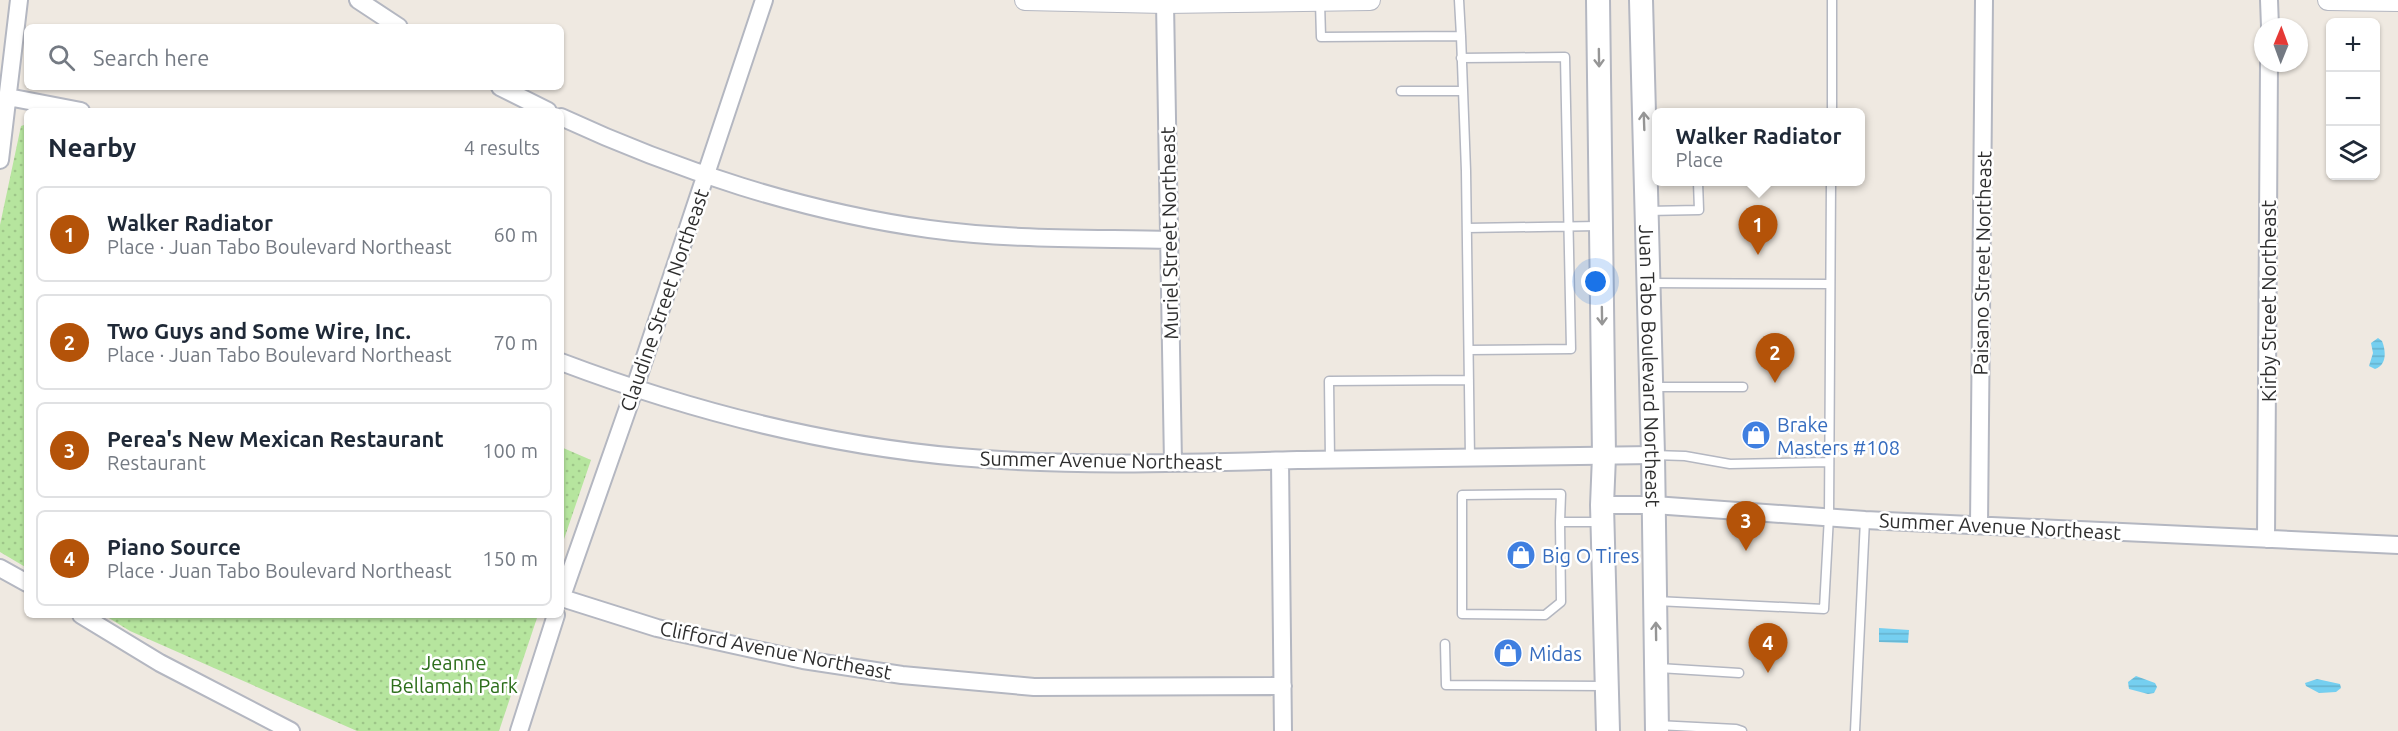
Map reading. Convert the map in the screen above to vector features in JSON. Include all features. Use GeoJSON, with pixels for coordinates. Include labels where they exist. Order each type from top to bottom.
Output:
{"type":"FeatureCollection","features":[{"type":"Feature","properties":{"kind":"main road"},"geometry":{"type":"LineString","coordinates":[[1598,0],[1603,513],[1608,731]]}},
{"type":"Feature","properties":{"kind":"main road","name":"Juan Tabo Boulevard Northeast"},"geometry":{"type":"LineString","coordinates":[[1641,0],[1650,151],[1646,211],[1653,455],[1657,728]]}},
{"type":"Feature","properties":{"kind":"street"},"geometry":{"type":"LineString","coordinates":[[0,160],[19,0]]}},
{"type":"Feature","properties":{"kind":"street"},"geometry":{"type":"LineString","coordinates":[[358,0],[394,24]]}},
{"type":"Feature","properties":{"kind":"street","name":"Claudine Street Northeast"},"geometry":{"type":"LineString","coordinates":[[564,589],[764,0]]}},
{"type":"Feature","properties":{"kind":"street"},"geometry":{"type":"LineString","coordinates":[[1025,0],[1165,3],[1370,0]]}},
{"type":"Feature","properties":{"kind":"street","name":"Paisano Street Northeast"},"geometry":{"type":"LineString","coordinates":[[1979,525],[1984,0]]}},
{"type":"Feature","properties":{"kind":"street"},"geometry":{"type":"LineString","coordinates":[[2270,0],[2270,18]]}},
{"type":"Feature","properties":{"kind":"street"},"geometry":{"type":"LineString","coordinates":[[2328,0],[2398,0]]}},
{"type":"Feature","properties":{"kind":"street","name":"Muriel Street Northeast"},"geometry":{"type":"LineString","coordinates":[[1165,3],[1173,463]]}},
{"type":"Feature","properties":{"kind":"street","name":"Kirby Street Northeast"},"geometry":{"type":"LineString","coordinates":[[2266,539],[2269,72]]}},
{"type":"Feature","properties":{"kind":"street"},"geometry":{"type":"LineString","coordinates":[[506,90],[542,108]]}},
{"type":"Feature","properties":{"kind":"street"},"geometry":{"type":"LineString","coordinates":[[8,97],[65,108]]}},
{"type":"Feature","properties":{"kind":"street"},"geometry":{"type":"LineString","coordinates":[[564,118],[647,153],[706,174],[806,204],[865,218],[929,229],[1014,237],[1170,240]]}},
{"type":"Feature","properties":{"kind":"street","name":"Summer Avenue Northeast"},"geometry":{"type":"LineString","coordinates":[[564,363],[634,388],[757,423],[892,449],[960,457],[1022,461],[1173,463],[1653,455]]}},
{"type":"Feature","properties":{"kind":"street"},"geometry":{"type":"LineString","coordinates":[[1280,461],[1283,731]]}},
{"type":"Feature","properties":{"kind":"street","name":"Summer Avenue Northeast"},"geometry":{"type":"LineString","coordinates":[[1603,513],[1654,505],[1866,520],[2398,545]]}},
{"type":"Feature","properties":{"kind":"street"},"geometry":{"type":"LineString","coordinates":[[0,568],[24,581]]}},
{"type":"Feature","properties":{"kind":"street","name":"Clifford Avenue Northeast"},"geometry":{"type":"LineString","coordinates":[[564,599],[657,628],[803,660],[902,675],[1034,687],[1282,686]]}},
{"type":"Feature","properties":{"kind":"street"},"geometry":{"type":"LineString","coordinates":[[86,618],[160,663],[291,731]]}},
{"type":"Feature","properties":{"kind":"street"},"geometry":{"type":"LineString","coordinates":[[519,731],[555,618]]}},
{"type":"Feature","properties":{"kind":"lane"},"geometry":{"type":"LineString","coordinates":[[1459,0],[1467,228],[1470,458]]}},
{"type":"Feature","properties":{"kind":"lane"},"geometry":{"type":"LineString","coordinates":[[1832,0],[1832,108]]}},
{"type":"Feature","properties":{"kind":"lane"},"geometry":{"type":"LineString","coordinates":[[1320,1],[1321,37],[1461,36]]}},
{"type":"Feature","properties":{"kind":"lane"},"geometry":{"type":"LineString","coordinates":[[1461,58],[1565,57],[1571,349],[1469,350]]}},
{"type":"Feature","properties":{"kind":"lane"},"geometry":{"type":"LineString","coordinates":[[1401,91],[1463,91]]}},
{"type":"Feature","properties":{"kind":"lane"},"geometry":{"type":"LineString","coordinates":[[1646,211],[1699,210],[1698,186]]}},
{"type":"Feature","properties":{"kind":"lane"},"geometry":{"type":"LineString","coordinates":[[1655,601],[1824,609],[1829,516],[1831,186]]}},
{"type":"Feature","properties":{"kind":"lane"},"geometry":{"type":"LineString","coordinates":[[1467,228],[1601,226]]}},
{"type":"Feature","properties":{"kind":"lane"},"geometry":{"type":"LineString","coordinates":[[1648,283],[1830,284]]}},
{"type":"Feature","properties":{"kind":"lane"},"geometry":{"type":"LineString","coordinates":[[1330,460],[1329,381],[1469,380]]}},
{"type":"Feature","properties":{"kind":"lane"},"geometry":{"type":"LineString","coordinates":[[1651,387],[1743,387]]}},
{"type":"Feature","properties":{"kind":"lane"},"geometry":{"type":"LineString","coordinates":[[1653,455],[1685,456],[1730,464],[1829,462]]}},
{"type":"Feature","properties":{"kind":"lane"},"geometry":{"type":"LineString","coordinates":[[1560,494],[1560,522],[1561,602],[1545,615],[1462,614],[1462,495],[1560,494]]}},
{"type":"Feature","properties":{"kind":"lane"},"geometry":{"type":"LineString","coordinates":[[1560,522],[1603,513]]}},
{"type":"Feature","properties":{"kind":"lane"},"geometry":{"type":"LineString","coordinates":[[1855,731],[1866,520]]}},
{"type":"Feature","properties":{"kind":"lane"},"geometry":{"type":"LineString","coordinates":[[1445,644],[1446,685],[1607,686]]}},
{"type":"Feature","properties":{"kind":"lane"},"geometry":{"type":"LineString","coordinates":[[1656,668],[1739,673]]}},
{"type":"Feature","properties":{"kind":"lane"},"geometry":{"type":"LineString","coordinates":[[1657,728],[1742,731]]}},
{"type":"Feature","properties":{"kind":"green space"},"geometry":{"type":"Polygon","coordinates":[[[24,125],[24,566],[0,552],[0,225],[21,126],[24,125]]]}},
{"type":"Feature","properties":{"kind":"green space"},"geometry":{"type":"Polygon","coordinates":[[[564,448],[591,460],[564,539],[564,448]]]}},
{"type":"Feature","properties":{"kind":"green space","name":"Jeanne Bellamah Park"},"geometry":{"type":"Polygon","coordinates":[[[109,618],[537,618],[499,731],[357,731],[130,631],[109,618]]]}},
{"type":"Feature","properties":{"kind":"water"},"geometry":{"type":"Polygon","coordinates":[[[2378,338],[2382,341],[2385,353],[2384,361],[2375,369],[2369,366],[2373,353],[2371,343],[2378,338]]]}},
{"type":"Feature","properties":{"kind":"water"},"geometry":{"type":"Polygon","coordinates":[[[1879,628],[1909,630],[1908,643],[1879,642],[1879,628]]]}},
{"type":"Feature","properties":{"kind":"water"},"geometry":{"type":"Polygon","coordinates":[[[2136,676],[2155,683],[2157,687],[2154,693],[2148,694],[2129,689],[2128,682],[2136,676]]]}},
{"type":"Feature","properties":{"kind":"water"},"geometry":{"type":"Polygon","coordinates":[[[2317,679],[2340,684],[2341,688],[2336,692],[2319,693],[2306,686],[2305,683],[2317,679]]]}},
{"type":"Feature","properties":{"kind":"place","name":"Walker Radiator"},"geometry":{"type":"Point","coordinates":[1758,255]}},
{"type":"Feature","properties":{"kind":"place","name":"Two Guys and Some Wire, Inc."},"geometry":{"type":"Point","coordinates":[1775,383]}},
{"type":"Feature","properties":{"kind":"place","name":"Brake Masters #108"},"geometry":{"type":"Point","coordinates":[1756,435]}},
{"type":"Feature","properties":{"kind":"place","name":"Perea's New Mexican Restaurant"},"geometry":{"type":"Point","coordinates":[1746,551]}},
{"type":"Feature","properties":{"kind":"place","name":"Big O Tires"},"geometry":{"type":"Point","coordinates":[1521,555]}},
{"type":"Feature","properties":{"kind":"place","name":"Midas"},"geometry":{"type":"Point","coordinates":[1508,653]}},
{"type":"Feature","properties":{"kind":"place","name":"Piano Source"},"geometry":{"type":"Point","coordinates":[1768,673]}}]}
